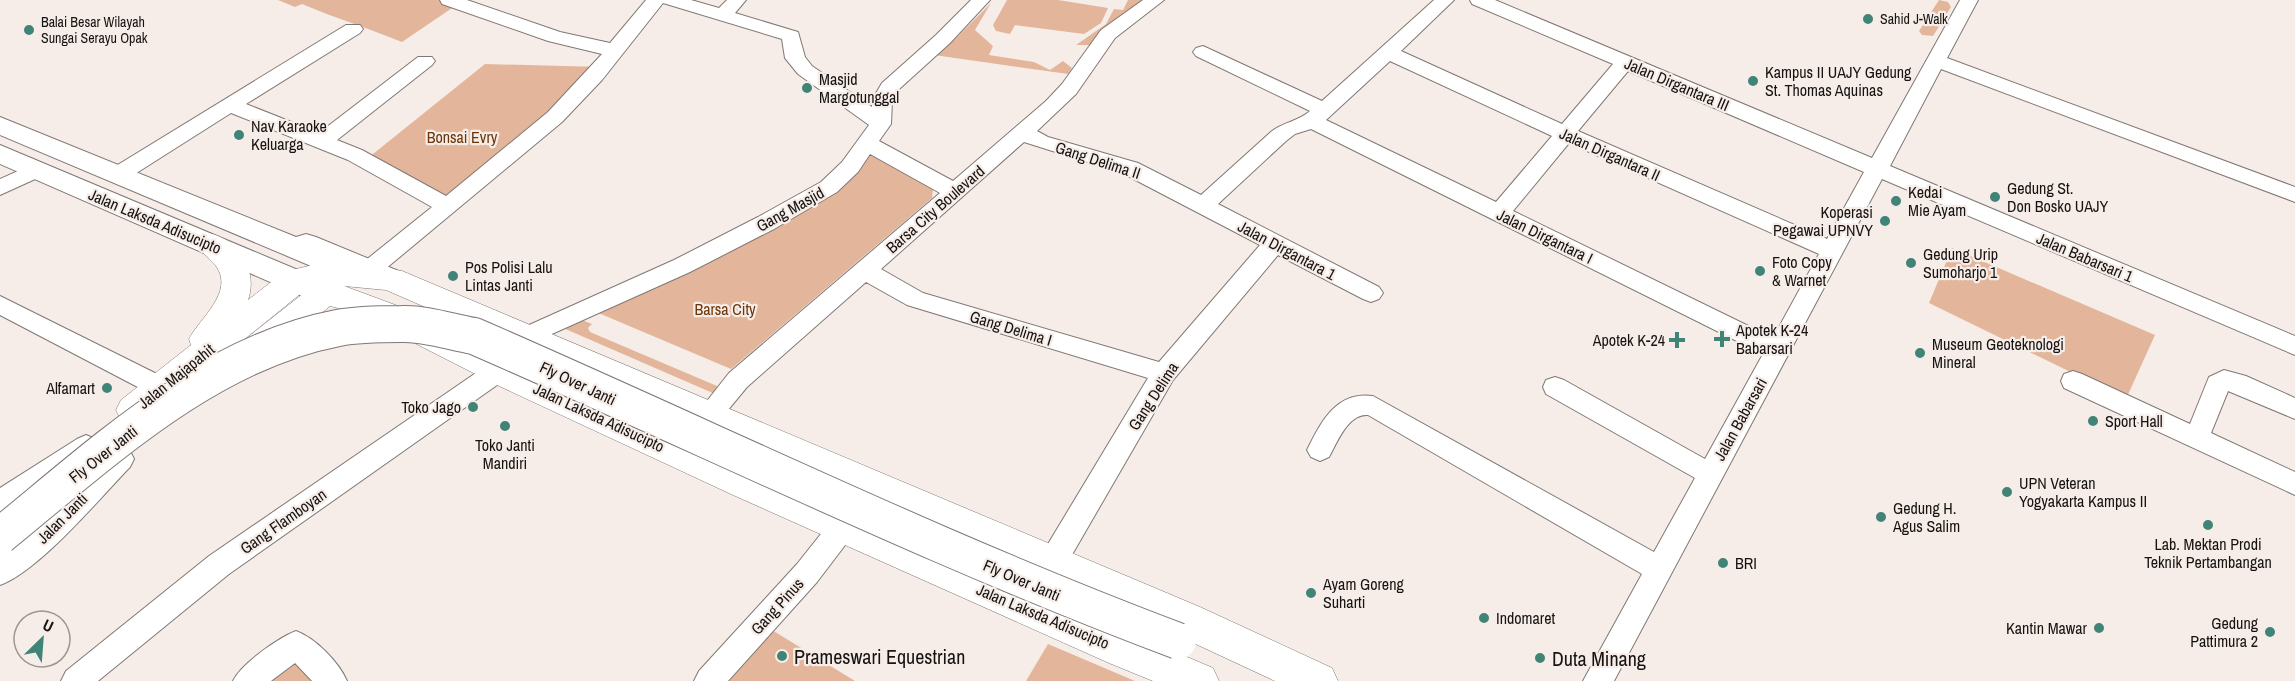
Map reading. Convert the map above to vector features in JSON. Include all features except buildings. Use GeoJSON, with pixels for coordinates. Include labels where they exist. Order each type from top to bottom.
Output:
{"type":"FeatureCollection","features":[{"type":"Feature","properties":{"kind":"highway"},"geometry":{"type":"LineString","coordinates":[[176,395],[231,302],[237,281],[228,259],[212,245]]}},
{"type":"Feature","properties":{"kind":"highway","name":"Jalan Laksda Adisucipto"},"geometry":{"type":"LineString","coordinates":[[1199,681],[1055,622],[842,528],[342,297],[351,274],[526,336],[1052,562],[1318,681]]}},
{"type":"Feature","properties":{"kind":"highway"},"geometry":{"type":"LineString","coordinates":[[176,395],[351,274]]}},
{"type":"Feature","properties":{"kind":"highway"},"geometry":{"type":"LineString","coordinates":[[295,280],[351,274]]}},
{"type":"Feature","properties":{"kind":"highway","name":"Jalan Majapahit"},"geometry":{"type":"LineString","coordinates":[[7,520],[121,459],[176,395],[295,280]]}},
{"type":"Feature","properties":{"kind":"highway","name":"Fly Over Janti"},"geometry":{"type":"LineString","coordinates":[[7,520],[154,414],[206,379],[238,362],[292,339],[350,325],[381,322],[430,325],[484,340],[763,467],[1020,580],[1111,617],[1286,681]]}},
{"type":"Feature","properties":{"kind":"highway"},"geometry":{"type":"LineString","coordinates":[[176,395],[257,370],[306,351],[374,338],[422,333]]}},
{"type":"Feature","properties":{"kind":"highway"},"geometry":{"type":"LineString","coordinates":[[629,431],[552,387],[540,378],[539,370],[551,362],[564,363],[662,395]]}},
{"type":"Feature","properties":{"kind":"highway","name":"Jalan Majapahit"},"geometry":{"type":"LineString","coordinates":[[0,557],[7,520],[88,445],[176,395]]}},
{"type":"Feature","properties":{"kind":"main road","name":"Jalan Laksda Adisucipto"},"geometry":{"type":"LineString","coordinates":[[0,124],[351,274]]}},
{"type":"Feature","properties":{"kind":"main road"},"geometry":{"type":"LineString","coordinates":[[19,162],[49,145]]}},
{"type":"Feature","properties":{"kind":"main road","name":"Jalan Laksda Adisucipto"},"geometry":{"type":"LineString","coordinates":[[19,162],[295,280]]}},
{"type":"Feature","properties":{"kind":"main road","name":"Jalan Laksda Adisucipto"},"geometry":{"type":"LineString","coordinates":[[118,174],[142,175],[351,274]]}},
{"type":"Feature","properties":{"kind":"street"},"geometry":{"type":"LineString","coordinates":[[449,0],[555,37],[613,50]]}},
{"type":"Feature","properties":{"kind":"street"},"geometry":{"type":"LineString","coordinates":[[351,274],[447,206],[555,117],[604,66],[613,50],[656,0]]}},
{"type":"Feature","properties":{"kind":"street"},"geometry":{"type":"LineString","coordinates":[[670,0],[730,7],[791,36],[795,58],[806,70],[881,124]]}},
{"type":"Feature","properties":{"kind":"street","name":"Gang Masjid"},"geometry":{"type":"LineString","coordinates":[[526,336],[682,266],[814,197],[837,181],[881,124],[882,100],[889,87],[943,39],[981,0]]}},
{"type":"Feature","properties":{"kind":"street","name":"Barsa City Boulevard"},"geometry":{"type":"LineString","coordinates":[[709,415],[738,380],[1023,134],[1061,98],[1108,34],[1155,0]]}},
{"type":"Feature","properties":{"kind":"street"},"geometry":{"type":"LineString","coordinates":[[1203,206],[1279,136],[1288,129],[1318,116],[1445,0]]}},
{"type":"Feature","properties":{"kind":"street","name":"Jalan Babarsari"},"geometry":{"type":"LineString","coordinates":[[1598,681],[1833,251],[1875,168],[1969,0]]}},
{"type":"Feature","properties":{"kind":"street","name":"Jalan Dirgantara III"},"geometry":{"type":"LineString","coordinates":[[1489,2],[1875,168]]}},
{"type":"Feature","properties":{"kind":"street"},"geometry":{"type":"LineString","coordinates":[[118,174],[353,29]]}},
{"type":"Feature","properties":{"kind":"street","name":"Jalan Dirgantara I"},"geometry":{"type":"LineString","coordinates":[[1203,52],[1499,213],[1778,351]]}},
{"type":"Feature","properties":{"kind":"street","name":"Jalan Dirgantara II"},"geometry":{"type":"LineString","coordinates":[[1389,53],[1566,134],[1833,251]]}},
{"type":"Feature","properties":{"kind":"street"},"geometry":{"type":"LineString","coordinates":[[1935,60],[2295,195]]}},
{"type":"Feature","properties":{"kind":"street"},"geometry":{"type":"LineString","coordinates":[[321,142],[424,61]]}},
{"type":"Feature","properties":{"kind":"street"},"geometry":{"type":"LineString","coordinates":[[1499,213],[1625,62]]}},
{"type":"Feature","properties":{"kind":"street"},"geometry":{"type":"LineString","coordinates":[[229,105],[355,155],[447,206]]}},
{"type":"Feature","properties":{"kind":"street","name":"Gang Delima II"},"geometry":{"type":"LineString","coordinates":[[1023,134],[1041,142],[1130,168],[1203,206]]}},
{"type":"Feature","properties":{"kind":"street"},"geometry":{"type":"LineString","coordinates":[[867,144],[955,192]]}},
{"type":"Feature","properties":{"kind":"street"},"geometry":{"type":"LineString","coordinates":[[0,188],[19,162]]}},
{"type":"Feature","properties":{"kind":"street","name":"Jalan Babarsari 1"},"geometry":{"type":"LineString","coordinates":[[1875,168],[2295,346]]}},
{"type":"Feature","properties":{"kind":"street","name":"Jalan Dirgantara 1"},"geometry":{"type":"LineString","coordinates":[[1203,206],[1371,293]]}},
{"type":"Feature","properties":{"kind":"street","name":"Gang Delima"},"geometry":{"type":"LineString","coordinates":[[1052,562],[1164,373],[1274,244]]}},
{"type":"Feature","properties":{"kind":"street","name":"Gang Delima I"},"geometry":{"type":"LineString","coordinates":[[864,270],[915,298],[1164,373]]}},
{"type":"Feature","properties":{"kind":"street"},"geometry":{"type":"LineString","coordinates":[[0,305],[176,395]]}},
{"type":"Feature","properties":{"kind":"street","name":"Gang Flamboyan"},"geometry":{"type":"LineString","coordinates":[[76,681],[219,565],[498,371]]}},
{"type":"Feature","properties":{"kind":"street"},"geometry":{"type":"LineString","coordinates":[[2196,439],[2218,384],[2224,380],[2295,409]]}},
{"type":"Feature","properties":{"kind":"street"},"geometry":{"type":"LineString","coordinates":[[2073,381],[2295,484]]}},
{"type":"Feature","properties":{"kind":"street"},"geometry":{"type":"LineString","coordinates":[[1555,387],[1710,474]]}},
{"type":"Feature","properties":{"kind":"street"},"geometry":{"type":"LineString","coordinates":[[1320,450],[1342,414],[1353,405],[1361,403],[1373,406],[1658,569]]}},
{"type":"Feature","properties":{"kind":"street","name":"Jalan Janti"},"geometry":{"type":"LineString","coordinates":[[0,573],[44,538],[121,459]]}},
{"type":"Feature","properties":{"kind":"street","name":"Gang Pinus"},"geometry":{"type":"LineString","coordinates":[[709,681],[807,573],[842,528]]}},
{"type":"Feature","properties":{"kind":"street"},"geometry":{"type":"LineString","coordinates":[[248,681],[296,644],[332,681]]}},
{"type":"Feature","properties":{"kind":"green space"},"geometry":{"type":"Polygon","coordinates":[[[278,0],[447,0],[455,6],[402,42],[302,4],[295,7],[278,0]]]}},
{"type":"Feature","properties":{"kind":"green space"},"geometry":{"type":"Polygon","coordinates":[[[1007,0],[1058,0],[1108,8],[1101,23],[1084,34],[1015,25],[1010,34],[996,31],[993,25],[1007,0]]]}},
{"type":"Feature","properties":{"kind":"green space"},"geometry":{"type":"Polygon","coordinates":[[[1128,0],[1144,0],[1101,30],[1090,45],[1076,45],[1106,24],[1114,9],[1123,10],[1128,0]]]}},
{"type":"Feature","properties":{"kind":"green space"},"geometry":{"type":"Polygon","coordinates":[[[1939,0],[1948,2],[1951,7],[1933,36],[1922,35],[1919,31],[1939,0]]]}},
{"type":"Feature","properties":{"kind":"green space"},"geometry":{"type":"Polygon","coordinates":[[[991,3],[975,30],[993,46],[989,55],[1034,62],[1050,70],[1063,61],[1072,68],[1068,74],[934,55],[955,39],[991,3]]]}},
{"type":"Feature","properties":{"kind":"green space","name":"Bonsai Evry"},"geometry":{"type":"Polygon","coordinates":[[[485,64],[603,67],[447,205],[368,158],[485,64]]]}},
{"type":"Feature","properties":{"kind":"green space","name":"Barsa City"},"geometry":{"type":"Polygon","coordinates":[[[870,152],[933,189],[932,198],[731,369],[596,312],[755,237],[828,198],[870,152]]]}},
{"type":"Feature","properties":{"kind":"green space"},"geometry":{"type":"Polygon","coordinates":[[[1952,248],[2155,335],[2126,399],[1929,303],[1952,248]]]}},
{"type":"Feature","properties":{"kind":"green space"},"geometry":{"type":"Polygon","coordinates":[[[582,320],[592,324],[588,328],[590,332],[717,386],[718,390],[715,394],[563,328],[582,320]]]}},
{"type":"Feature","properties":{"kind":"green space","name":"Prameswari Equestrian"},"geometry":{"type":"Polygon","coordinates":[[[772,630],[855,681],[728,681],[772,630]]]}},
{"type":"Feature","properties":{"kind":"green space"},"geometry":{"type":"Polygon","coordinates":[[[1048,644],[1135,681],[1026,681],[1048,644]]]}},
{"type":"Feature","properties":{"kind":"green space"},"geometry":{"type":"Polygon","coordinates":[[[293,660],[312,681],[266,681],[293,660]]]}},
{"type":"Feature","properties":{"kind":"place","name":"Sahid J-Walk"},"geometry":{"type":"Point","coordinates":[1868,19]}},
{"type":"Feature","properties":{"kind":"place","name":"Balai Besar Wilayah Sungai Serayu Opak"},"geometry":{"type":"Point","coordinates":[29,30]}},
{"type":"Feature","properties":{"kind":"place","name":"Kampus II UAJY Gedung St. Thomas Aquinas"},"geometry":{"type":"Point","coordinates":[1753,81]}},
{"type":"Feature","properties":{"kind":"place","name":"Masjid Margotunggal"},"geometry":{"type":"Point","coordinates":[807,88]}},
{"type":"Feature","properties":{"kind":"place","name":"Nav Karaoke Keluarga"},"geometry":{"type":"Point","coordinates":[239,135]}},
{"type":"Feature","properties":{"kind":"place","name":"Gedung St. Don Bosko UAJY"},"geometry":{"type":"Point","coordinates":[1995,197]}},
{"type":"Feature","properties":{"kind":"place","name":"Kedai Mie Ayam"},"geometry":{"type":"Point","coordinates":[1896,201]}},
{"type":"Feature","properties":{"kind":"place","name":"Koperasi Pegawai UPNVY"},"geometry":{"type":"Point","coordinates":[1885,221]}},
{"type":"Feature","properties":{"kind":"place","name":"Gedung Urip Sumoharjo 1"},"geometry":{"type":"Point","coordinates":[1911,263]}},
{"type":"Feature","properties":{"kind":"place","name":"Foto Copy & Warnet"},"geometry":{"type":"Point","coordinates":[1760,271]}},
{"type":"Feature","properties":{"kind":"place","name":"Pos Polisi Lalu Lintas Janti"},"geometry":{"type":"Point","coordinates":[453,276]}},
{"type":"Feature","properties":{"kind":"place","name":"Apotek K-24 Babarsari"},"geometry":{"type":"Point","coordinates":[1722,339]}},
{"type":"Feature","properties":{"kind":"place","name":"Apotek K-24"},"geometry":{"type":"Point","coordinates":[1677,340]}},
{"type":"Feature","properties":{"kind":"place","name":"Museum Geoteknologi Mineral"},"geometry":{"type":"Point","coordinates":[1920,353]}},
{"type":"Feature","properties":{"kind":"place","name":"Alfamart"},"geometry":{"type":"Point","coordinates":[107,388]}},
{"type":"Feature","properties":{"kind":"place","name":"Toko Jago"},"geometry":{"type":"Point","coordinates":[473,407]}},
{"type":"Feature","properties":{"kind":"place","name":"Sport Hall"},"geometry":{"type":"Point","coordinates":[2093,421]}},
{"type":"Feature","properties":{"kind":"place","name":"Toko Janti Mandiri"},"geometry":{"type":"Point","coordinates":[505,426]}},
{"type":"Feature","properties":{"kind":"place","name":"UPN Veteran Yogyakarta Kampus II"},"geometry":{"type":"Point","coordinates":[2007,492]}},
{"type":"Feature","properties":{"kind":"place","name":"Gedung H. Agus Salim"},"geometry":{"type":"Point","coordinates":[1881,517]}},
{"type":"Feature","properties":{"kind":"place","name":"Lab. Mektan Prodi Teknik Pertambangan"},"geometry":{"type":"Point","coordinates":[2208,525]}},
{"type":"Feature","properties":{"kind":"place","name":"BRI"},"geometry":{"type":"Point","coordinates":[1723,563]}},
{"type":"Feature","properties":{"kind":"place","name":"Ayam Goreng Suharti"},"geometry":{"type":"Point","coordinates":[1311,593]}},
{"type":"Feature","properties":{"kind":"place","name":"Indomaret"},"geometry":{"type":"Point","coordinates":[1484,618]}},
{"type":"Feature","properties":{"kind":"place","name":"Kantin Mawar"},"geometry":{"type":"Point","coordinates":[2099,628]}},
{"type":"Feature","properties":{"kind":"place","name":"Gedung Pattimura 2"},"geometry":{"type":"Point","coordinates":[2270,632]}},
{"type":"Feature","properties":{"kind":"place","name":"Prameswari Equestrian"},"geometry":{"type":"Point","coordinates":[782,656]}},
{"type":"Feature","properties":{"kind":"place","name":"Duta Minang"},"geometry":{"type":"Point","coordinates":[1540,658]}}]}
